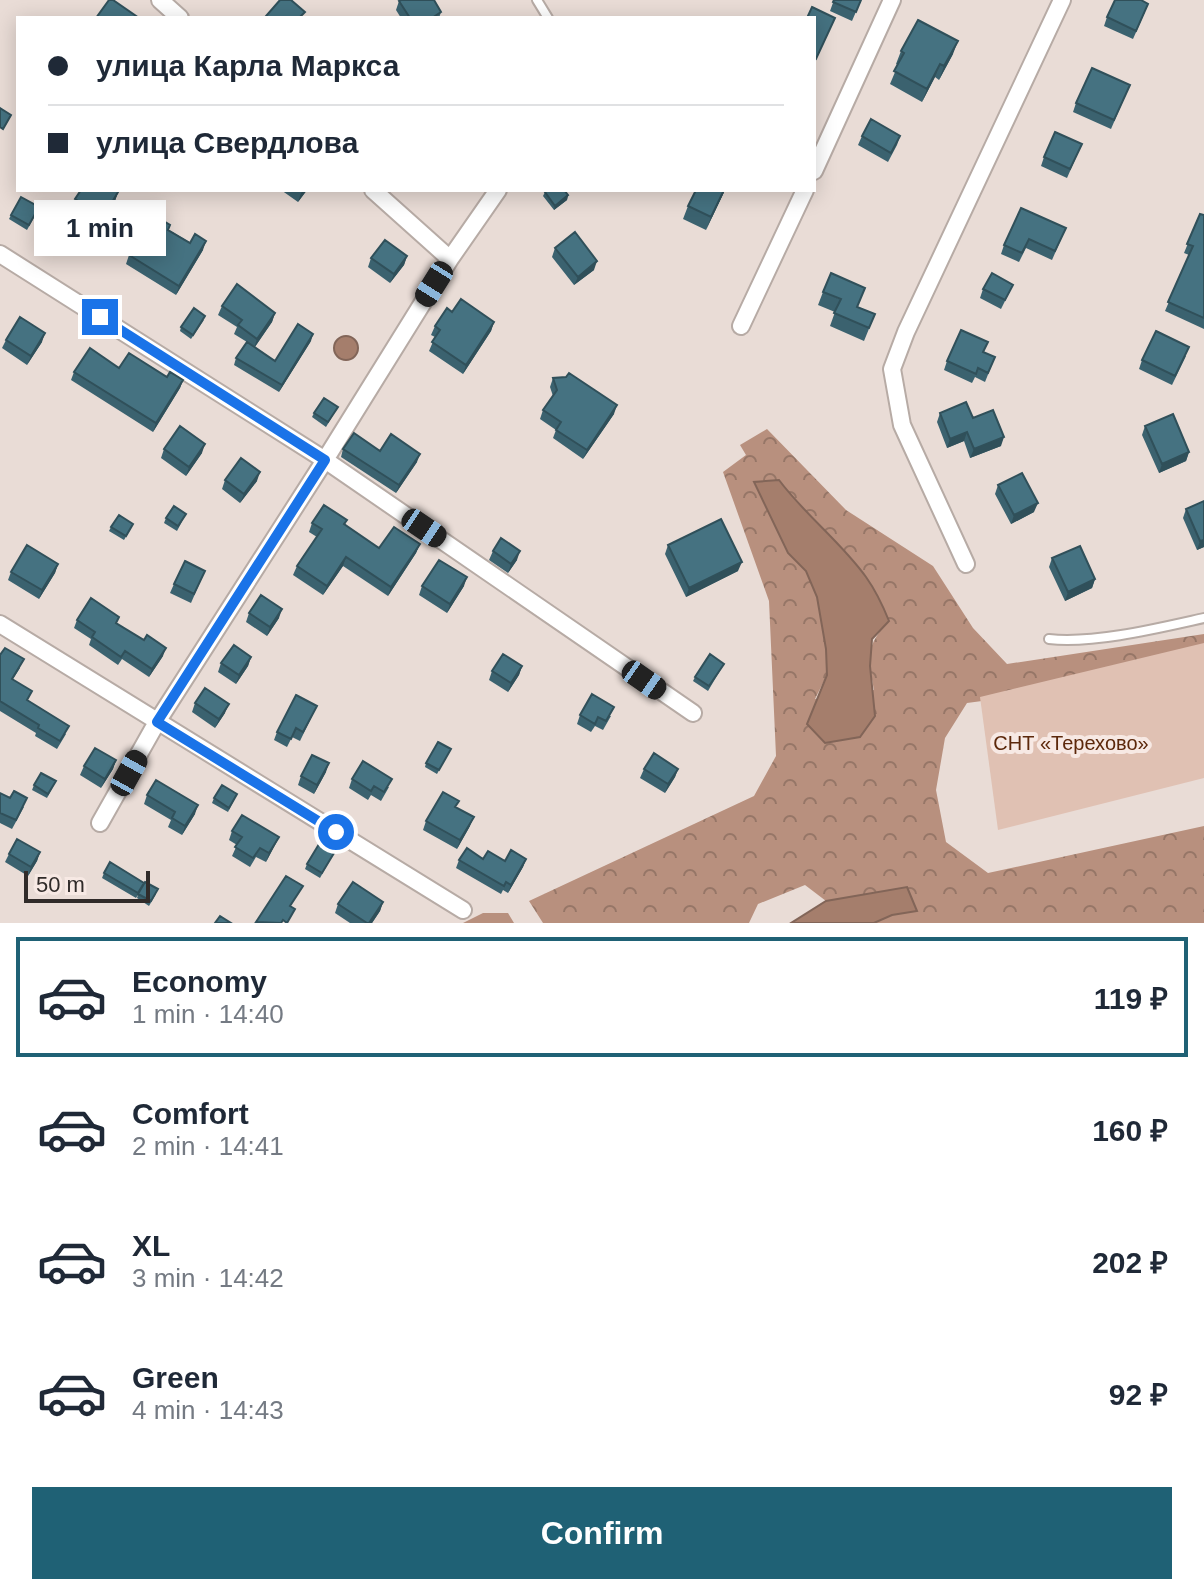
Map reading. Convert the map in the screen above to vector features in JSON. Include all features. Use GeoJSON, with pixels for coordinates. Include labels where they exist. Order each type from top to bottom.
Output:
{"type":"FeatureCollection","features":[{"type":"Feature","properties":{"kind":"street"},"geometry":{"type":"LineString","coordinates":[[160,0],[178,16]]}},
{"type":"Feature","properties":{"kind":"street"},"geometry":{"type":"LineString","coordinates":[[816,167],[892,0]]}},
{"type":"Feature","properties":{"kind":"street"},"geometry":{"type":"LineString","coordinates":[[966,564],[902,425],[892,369],[906,332],[1062,0]]}},
{"type":"Feature","properties":{"kind":"street"},"geometry":{"type":"LineString","coordinates":[[375,192],[450,259]]}},
{"type":"Feature","properties":{"kind":"street"},"geometry":{"type":"LineString","coordinates":[[100,823],[157,722],[450,259],[497,192]]}},
{"type":"Feature","properties":{"kind":"street"},"geometry":{"type":"LineString","coordinates":[[741,326],[804,192]]}},
{"type":"Feature","properties":{"kind":"street"},"geometry":{"type":"LineString","coordinates":[[0,254],[325,460],[693,713]]}},
{"type":"Feature","properties":{"kind":"street"},"geometry":{"type":"LineString","coordinates":[[0,624],[463,910]]}},
{"type":"Feature","properties":{"kind":"lane"},"geometry":{"type":"LineString","coordinates":[[1049,639],[1070,641],[1204,618]]}},
{"type":"Feature","properties":{"kind":"green space"},"geometry":{"type":"Polygon","coordinates":[[[767,429],[846,510],[933,566],[973,628],[1007,664],[1204,634],[1204,672],[967,703],[945,738],[936,790],[946,842],[988,873],[1204,826],[1204,923],[874,923],[892,915],[916,911],[907,887],[826,901],[805,885],[758,904],[749,923],[543,923],[529,901],[754,796],[776,756],[769,601],[723,472],[746,455],[740,445],[767,429]],[[779,480],[754,483],[788,553],[806,571],[817,597],[827,675],[815,699],[874,690],[870,652],[889,621],[873,588],[856,564],[779,480]]]}},
{"type":"Feature","properties":{"kind":"green space","name":"СНТ «Терехово»"},"geometry":{"type":"Polygon","coordinates":[[[1204,643],[1204,778],[998,830],[980,697],[1204,643]]]}},
{"type":"Feature","properties":{"kind":"green space"},"geometry":{"type":"Polygon","coordinates":[[[483,913],[508,913],[514,923],[463,923],[483,913]]]}},
{"type":"Feature","properties":{"kind":"shaded area"},"geometry":{"type":"Polygon","coordinates":[[[346,336],[357,343],[358,348],[351,359],[346,360],[335,353],[334,348],[341,337],[346,336]]]}},
{"type":"Feature","properties":{"kind":"shaded area"},"geometry":{"type":"Polygon","coordinates":[[[779,480],[856,564],[873,588],[889,621],[872,639],[870,666],[875,716],[860,737],[825,743],[807,724],[827,675],[826,649],[817,597],[806,571],[788,553],[754,482],[779,480]]]}},
{"type":"Feature","properties":{"kind":"shaded area"},"geometry":{"type":"Polygon","coordinates":[[[907,887],[917,911],[892,915],[874,923],[791,923],[826,901],[907,887]]]}},
{"type":"Feature","properties":{"kind":"building"},"geometry":{"type":"Polygon","coordinates":[[[109,0],[113,0],[136,16],[97,16],[109,0]]]}},
{"type":"Feature","properties":{"kind":"building"},"geometry":{"type":"Polygon","coordinates":[[[280,0],[291,0],[305,12],[301,16],[266,16],[280,0]]]}},
{"type":"Feature","properties":{"kind":"building"},"geometry":{"type":"Polygon","coordinates":[[[434,0],[441,12],[435,16],[409,16],[399,1],[434,0]]]}},
{"type":"Feature","properties":{"kind":"building"},"geometry":{"type":"Polygon","coordinates":[[[834,0],[861,0],[856,12],[834,0]]]}},
{"type":"Feature","properties":{"kind":"building"},"geometry":{"type":"Polygon","coordinates":[[[1115,0],[1141,0],[1148,4],[1136,31],[1107,17],[1115,0]]]}},
{"type":"Feature","properties":{"kind":"building"},"geometry":{"type":"Polygon","coordinates":[[[812,7],[835,18],[816,59],[816,16],[808,16],[812,7]]]}},
{"type":"Feature","properties":{"kind":"building"},"geometry":{"type":"Polygon","coordinates":[[[918,20],[958,41],[944,66],[940,64],[927,89],[894,71],[918,20]]]}},
{"type":"Feature","properties":{"kind":"building"},"geometry":{"type":"Polygon","coordinates":[[[1092,68],[1130,85],[1114,120],[1076,103],[1092,68]]]}},
{"type":"Feature","properties":{"kind":"building"},"geometry":{"type":"Polygon","coordinates":[[[0,108],[11,115],[3,129],[0,127],[0,108]]]}},
{"type":"Feature","properties":{"kind":"building"},"geometry":{"type":"Polygon","coordinates":[[[871,119],[900,136],[891,153],[862,136],[871,119]]]}},
{"type":"Feature","properties":{"kind":"building"},"geometry":{"type":"Polygon","coordinates":[[[1055,132],[1082,144],[1070,169],[1044,157],[1055,132]]]}},
{"type":"Feature","properties":{"kind":"building"},"geometry":{"type":"Polygon","coordinates":[[[80,192],[118,192],[104,216],[75,199],[80,192]]]}},
{"type":"Feature","properties":{"kind":"building"},"geometry":{"type":"Polygon","coordinates":[[[545,192],[566,192],[568,195],[555,206],[545,192]]]}},
{"type":"Feature","properties":{"kind":"building"},"geometry":{"type":"Polygon","coordinates":[[[695,192],[723,192],[711,217],[688,206],[695,192]]]}},
{"type":"Feature","properties":{"kind":"building"},"geometry":{"type":"Polygon","coordinates":[[[21,197],[39,207],[29,225],[11,215],[21,197]]]}},
{"type":"Feature","properties":{"kind":"building"},"geometry":{"type":"Polygon","coordinates":[[[1021,208],[1066,228],[1055,251],[1029,239],[1022,253],[1004,245],[1021,208]]]}},
{"type":"Feature","properties":{"kind":"building"},"geometry":{"type":"Polygon","coordinates":[[[147,211],[170,225],[168,230],[190,243],[195,234],[206,241],[179,286],[129,255],[139,239],[132,234],[147,211]]]}},
{"type":"Feature","properties":{"kind":"building"},"geometry":{"type":"Polygon","coordinates":[[[1200,214],[1204,215],[1204,318],[1168,302],[1193,246],[1187,244],[1200,214]]]}},
{"type":"Feature","properties":{"kind":"building"},"geometry":{"type":"Polygon","coordinates":[[[575,232],[597,261],[578,277],[555,248],[575,232]]]}},
{"type":"Feature","properties":{"kind":"building"},"geometry":{"type":"Polygon","coordinates":[[[385,240],[407,256],[394,274],[371,258],[385,240]]]}},
{"type":"Feature","properties":{"kind":"building"},"geometry":{"type":"Polygon","coordinates":[[[831,273],[865,288],[857,307],[875,314],[869,328],[834,313],[841,299],[823,292],[831,273]]]}},
{"type":"Feature","properties":{"kind":"building"},"geometry":{"type":"Polygon","coordinates":[[[992,273],[1013,285],[1005,300],[983,289],[992,273]]]}},
{"type":"Feature","properties":{"kind":"building"},"geometry":{"type":"Polygon","coordinates":[[[237,284],[275,313],[257,339],[238,325],[242,320],[222,306],[237,284]]]}},
{"type":"Feature","properties":{"kind":"building"},"geometry":{"type":"Polygon","coordinates":[[[461,299],[494,322],[466,365],[432,342],[440,330],[435,326],[447,308],[452,312],[461,299]]]}},
{"type":"Feature","properties":{"kind":"building"},"geometry":{"type":"Polygon","coordinates":[[[194,308],[205,316],[193,335],[181,327],[194,308]]]}},
{"type":"Feature","properties":{"kind":"building"},"geometry":{"type":"Polygon","coordinates":[[[20,317],[45,333],[31,356],[6,340],[20,317]]]}},
{"type":"Feature","properties":{"kind":"building"},"geometry":{"type":"Polygon","coordinates":[[[298,324],[313,334],[282,385],[236,358],[247,342],[275,361],[298,324]]]}},
{"type":"Feature","properties":{"kind":"building"},"geometry":{"type":"Polygon","coordinates":[[[961,330],[988,342],[983,352],[995,357],[988,373],[978,368],[976,374],[947,361],[961,330]]]}},
{"type":"Feature","properties":{"kind":"building"},"geometry":{"type":"Polygon","coordinates":[[[1156,331],[1189,347],[1175,376],[1142,360],[1156,331]]]}},
{"type":"Feature","properties":{"kind":"building"},"geometry":{"type":"Polygon","coordinates":[[[90,348],[119,368],[129,353],[167,377],[170,372],[183,380],[156,423],[74,372],[90,348]]]}},
{"type":"Feature","properties":{"kind":"building"},"geometry":{"type":"Polygon","coordinates":[[[569,373],[617,405],[587,450],[556,430],[561,422],[543,410],[557,390],[553,378],[566,377],[569,373]]]}},
{"type":"Feature","properties":{"kind":"building"},"geometry":{"type":"Polygon","coordinates":[[[324,398],[338,407],[328,422],[314,413],[324,398]]]}},
{"type":"Feature","properties":{"kind":"building"},"geometry":{"type":"Polygon","coordinates":[[[966,402],[973,418],[993,410],[1004,437],[974,449],[967,432],[950,439],[940,413],[966,402]]]}},
{"type":"Feature","properties":{"kind":"building"},"geometry":{"type":"Polygon","coordinates":[[[1173,414],[1189,452],[1162,464],[1145,426],[1173,414]]]}},
{"type":"Feature","properties":{"kind":"building"},"geometry":{"type":"Polygon","coordinates":[[[180,426],[205,444],[189,467],[164,449],[180,426]]]}},
{"type":"Feature","properties":{"kind":"building"},"geometry":{"type":"Polygon","coordinates":[[[354,433],[380,451],[391,434],[420,454],[399,485],[343,449],[354,433]]]}},
{"type":"Feature","properties":{"kind":"building"},"geometry":{"type":"Polygon","coordinates":[[[241,458],[260,472],[244,494],[225,480],[241,458]]]}},
{"type":"Feature","properties":{"kind":"building"},"geometry":{"type":"Polygon","coordinates":[[[1022,473],[1038,503],[1014,515],[998,485],[1022,473]]]}},
{"type":"Feature","properties":{"kind":"building"},"geometry":{"type":"Polygon","coordinates":[[[1204,501],[1204,540],[1200,541],[1186,509],[1204,501]]]}},
{"type":"Feature","properties":{"kind":"building"},"geometry":{"type":"Polygon","coordinates":[[[324,505],[347,520],[344,524],[379,548],[394,527],[420,544],[391,587],[346,557],[327,586],[297,566],[322,529],[312,523],[324,505]]]}},
{"type":"Feature","properties":{"kind":"building"},"geometry":{"type":"Polygon","coordinates":[[[174,506],[186,514],[178,526],[166,518],[174,506]]]}},
{"type":"Feature","properties":{"kind":"building"},"geometry":{"type":"Polygon","coordinates":[[[119,515],[133,524],[126,536],[111,527],[119,515]]]}},
{"type":"Feature","properties":{"kind":"building"},"geometry":{"type":"Polygon","coordinates":[[[721,519],[742,562],[689,588],[668,545],[721,519]]]}},
{"type":"Feature","properties":{"kind":"building"},"geometry":{"type":"Polygon","coordinates":[[[501,538],[520,551],[511,564],[493,551],[501,538]]]}},
{"type":"Feature","properties":{"kind":"building"},"geometry":{"type":"Polygon","coordinates":[[[27,545],[58,564],[42,590],[11,572],[27,545]]]}},
{"type":"Feature","properties":{"kind":"building"},"geometry":{"type":"Polygon","coordinates":[[[1080,546],[1095,579],[1068,592],[1052,558],[1080,546]]]}},
{"type":"Feature","properties":{"kind":"building"},"geometry":{"type":"Polygon","coordinates":[[[439,560],[467,577],[450,604],[422,586],[439,560]]]}},
{"type":"Feature","properties":{"kind":"building"},"geometry":{"type":"Polygon","coordinates":[[[185,561],[205,571],[194,594],[174,584],[185,561]]]}},
{"type":"Feature","properties":{"kind":"building"},"geometry":{"type":"Polygon","coordinates":[[[261,595],[282,609],[270,627],[249,613],[261,595]]]}},
{"type":"Feature","properties":{"kind":"building"},"geometry":{"type":"Polygon","coordinates":[[[91,598],[119,617],[116,623],[144,640],[147,635],[166,648],[152,669],[125,651],[121,657],[92,637],[95,632],[77,620],[91,598]]]}},
{"type":"Feature","properties":{"kind":"building"},"geometry":{"type":"Polygon","coordinates":[[[234,645],[251,657],[239,675],[221,663],[234,645]]]}},
{"type":"Feature","properties":{"kind":"building"},"geometry":{"type":"Polygon","coordinates":[[[5,648],[24,659],[12,679],[32,691],[27,700],[69,726],[60,741],[0,701],[0,655],[5,648]]]}},
{"type":"Feature","properties":{"kind":"building"},"geometry":{"type":"Polygon","coordinates":[[[503,654],[522,666],[511,683],[492,671],[503,654]]]}},
{"type":"Feature","properties":{"kind":"building"},"geometry":{"type":"Polygon","coordinates":[[[710,654],[724,664],[709,686],[695,677],[710,654]]]}},
{"type":"Feature","properties":{"kind":"building"},"geometry":{"type":"Polygon","coordinates":[[[205,688],[229,704],[219,719],[195,703],[205,688]]]}},
{"type":"Feature","properties":{"kind":"building"},"geometry":{"type":"Polygon","coordinates":[[[592,694],[614,707],[606,721],[598,717],[595,724],[580,715],[592,694]]]}},
{"type":"Feature","properties":{"kind":"building"},"geometry":{"type":"Polygon","coordinates":[[[296,695],[317,706],[303,732],[296,728],[291,739],[277,732],[296,695]]]}},
{"type":"Feature","properties":{"kind":"building"},"geometry":{"type":"Polygon","coordinates":[[[438,742],[451,749],[439,770],[426,763],[438,742]]]}},
{"type":"Feature","properties":{"kind":"building"},"geometry":{"type":"Polygon","coordinates":[[[95,748],[116,760],[105,779],[84,766],[95,748]]]}},
{"type":"Feature","properties":{"kind":"building"},"geometry":{"type":"Polygon","coordinates":[[[654,753],[678,769],[668,784],[644,769],[654,753]]]}},
{"type":"Feature","properties":{"kind":"building"},"geometry":{"type":"Polygon","coordinates":[[[312,755],[329,763],[317,785],[301,776],[312,755]]]}},
{"type":"Feature","properties":{"kind":"building"},"geometry":{"type":"Polygon","coordinates":[[[363,761],[392,779],[384,792],[374,786],[371,791],[352,779],[363,761]]]}},
{"type":"Feature","properties":{"kind":"building"},"geometry":{"type":"Polygon","coordinates":[[[41,773],[56,781],[48,794],[34,785],[41,773]]]}},
{"type":"Feature","properties":{"kind":"building"},"geometry":{"type":"Polygon","coordinates":[[[156,780],[198,805],[185,826],[172,818],[175,812],[147,795],[156,780]]]}},
{"type":"Feature","properties":{"kind":"building"},"geometry":{"type":"Polygon","coordinates":[[[222,785],[237,794],[229,808],[214,798],[222,785]]]}},
{"type":"Feature","properties":{"kind":"building"},"geometry":{"type":"Polygon","coordinates":[[[14,791],[27,798],[16,820],[0,813],[0,793],[10,798],[14,791]]]}},
{"type":"Feature","properties":{"kind":"building"},"geometry":{"type":"Polygon","coordinates":[[[443,792],[459,801],[455,807],[474,817],[460,840],[426,821],[443,792]]]}},
{"type":"Feature","properties":{"kind":"building"},"geometry":{"type":"Polygon","coordinates":[[[242,815],[279,837],[269,853],[260,848],[253,858],[235,847],[242,837],[232,831],[242,815]]]}},
{"type":"Feature","properties":{"kind":"building"},"geometry":{"type":"Polygon","coordinates":[[[17,839],[40,852],[31,867],[9,854],[17,839]]]}},
{"type":"Feature","properties":{"kind":"building"},"geometry":{"type":"Polygon","coordinates":[[[319,844],[334,853],[322,873],[307,864],[319,844]]]}},
{"type":"Feature","properties":{"kind":"building"},"geometry":{"type":"Polygon","coordinates":[[[467,848],[483,859],[488,851],[505,861],[511,850],[526,859],[511,885],[506,882],[504,886],[459,860],[467,848]]]}},
{"type":"Feature","properties":{"kind":"building"},"geometry":{"type":"Polygon","coordinates":[[[110,862],[144,883],[138,893],[104,873],[110,862]]]}},
{"type":"Feature","properties":{"kind":"building"},"geometry":{"type":"Polygon","coordinates":[[[286,876],[303,886],[290,906],[295,909],[287,923],[283,920],[281,923],[256,922],[286,876]]]}},
{"type":"Feature","properties":{"kind":"building"},"geometry":{"type":"Polygon","coordinates":[[[145,882],[158,889],[151,901],[138,894],[145,882]]]}},
{"type":"Feature","properties":{"kind":"building"},"geometry":{"type":"Polygon","coordinates":[[[353,882],[383,902],[369,923],[338,904],[353,882]]]}},
{"type":"Feature","properties":{"kind":"building"},"geometry":{"type":"Polygon","coordinates":[[[220,916],[231,923],[215,923],[220,916]]]}},
{"type":"Feature","properties":{"kind":"route"},"geometry":{"type":"LineString","coordinates":[[100,317],[325,460],[157,722],[336,832]]}}]}
